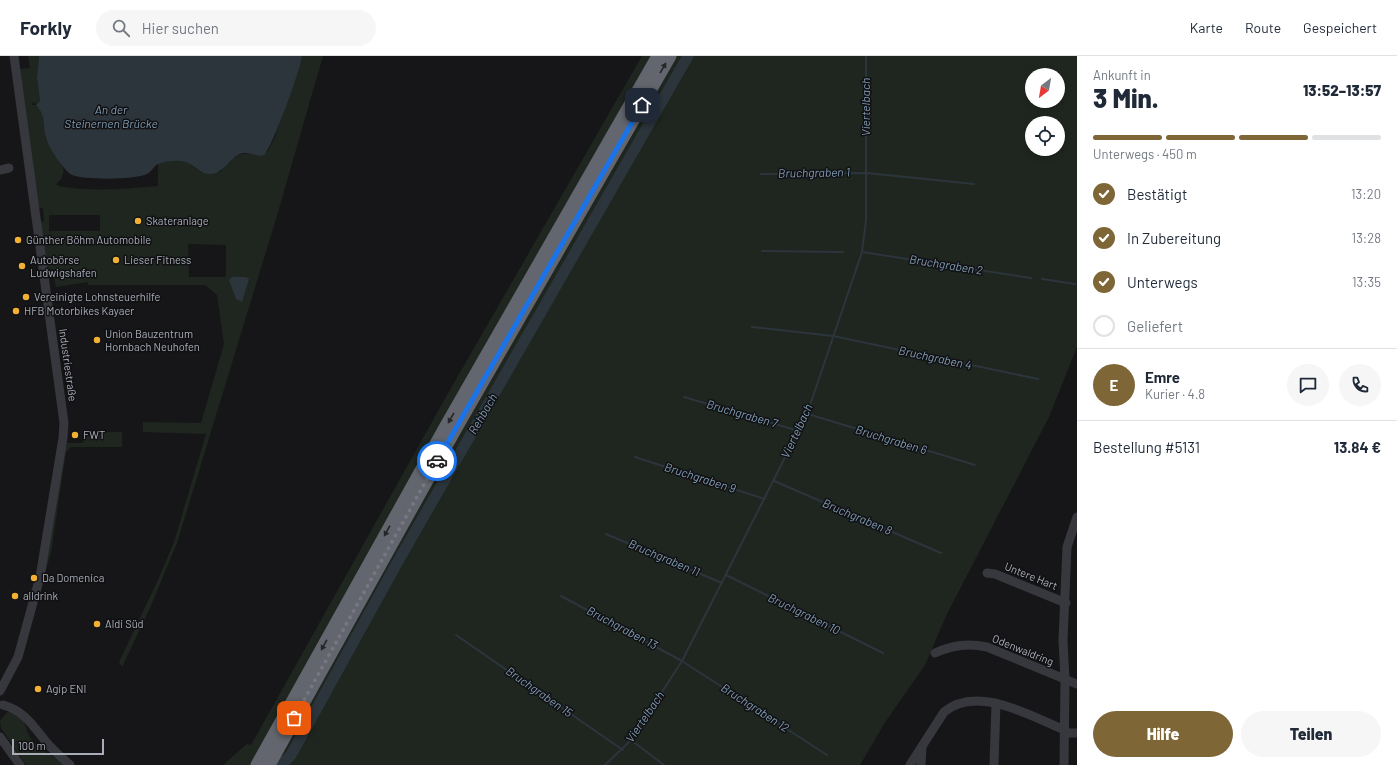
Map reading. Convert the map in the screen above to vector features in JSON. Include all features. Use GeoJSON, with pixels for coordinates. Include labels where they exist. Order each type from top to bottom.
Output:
{"type":"FeatureCollection","features":[{"type":"Feature","properties":{"kind":"highway"},"geometry":{"type":"LineString","coordinates":[[264,763],[438,440],[658,56]]}},
{"type":"Feature","properties":{"kind":"highway"},"geometry":{"type":"LineString","coordinates":[[264,763],[670,56]]}},
{"type":"Feature","properties":{"kind":"street","name":"Industriestraße"},"geometry":{"type":"LineString","coordinates":[[0,692],[18,657],[40,577],[64,438],[64,422],[14,56]]}},
{"type":"Feature","properties":{"kind":"street","name":"Untere Hart"},"geometry":{"type":"LineString","coordinates":[[1064,765],[1065,680],[1063,640],[1066,603],[1067,547],[1077,517]]}},
{"type":"Feature","properties":{"kind":"street","name":"Untere Hart"},"geometry":{"type":"LineString","coordinates":[[987,573],[995,574],[1066,603]]}},
{"type":"Feature","properties":{"kind":"street","name":"Odenwaldring"},"geometry":{"type":"LineString","coordinates":[[935,653],[950,646],[976,645],[986,647],[1077,684]]}},
{"type":"Feature","properties":{"kind":"street","name":"Industriestraße"},"geometry":{"type":"LineString","coordinates":[[0,680],[10,673]]}},
{"type":"Feature","properties":{"kind":"street"},"geometry":{"type":"LineString","coordinates":[[0,692],[1,708],[17,710],[30,719],[48,744],[70,765]]}},
{"type":"Feature","properties":{"kind":"street"},"geometry":{"type":"LineString","coordinates":[[910,765],[938,718],[950,706],[969,700],[996,703],[1065,731],[1077,733]]}},
{"type":"Feature","properties":{"kind":"street"},"geometry":{"type":"LineString","coordinates":[[994,765],[996,703]]}},
{"type":"Feature","properties":{"kind":"street"},"geometry":{"type":"LineString","coordinates":[[0,737],[20,765]]}},
{"type":"Feature","properties":{"kind":"street"},"geometry":{"type":"LineString","coordinates":[[921,765],[922,745]]}},
{"type":"Feature","properties":{"kind":"shaded area"},"geometry":{"type":"Polygon","coordinates":[[[28,56],[39,56],[37,78],[40,101],[36,104],[33,102],[32,105],[36,105],[43,114],[46,140],[64,170],[61,179],[56,184],[58,186],[70,188],[120,189],[158,186],[158,163],[176,160],[189,163],[201,172],[220,172],[236,156],[246,153],[257,156],[268,151],[275,137],[302,56],[323,56],[276,219],[177,543],[150,608],[122,667],[119,662],[158,580],[174,542],[206,434],[143,432],[143,422],[201,423],[224,344],[217,295],[205,285],[88,285],[88,282],[56,287],[54,277],[47,277],[40,222],[44,221],[43,208],[37,208],[20,69],[30,68],[28,56]],[[49,215],[49,231],[100,231],[100,215],[49,215]],[[188,244],[189,277],[226,277],[226,245],[188,244]]]}},
{"type":"Feature","properties":{"kind":"shaded area"},"geometry":{"type":"Polygon","coordinates":[[[642,56],[652,56],[251,765],[223,765],[247,744],[251,745],[451,388],[642,56]]]}},
{"type":"Feature","properties":{"kind":"shaded area"},"geometry":{"type":"Polygon","coordinates":[[[676,56],[1077,56],[1077,347],[1049,417],[946,616],[925,665],[884,724],[860,765],[276,765],[432,483],[676,56]]]}},
{"type":"Feature","properties":{"kind":"shaded area"},"geometry":{"type":"Polygon","coordinates":[[[84,432],[122,432],[122,447],[71,447],[66,452],[51,553],[44,576],[66,443],[83,443],[84,432]]]}},
{"type":"Feature","properties":{"kind":"shaded area"},"geometry":{"type":"Polygon","coordinates":[[[7,712],[14,713],[19,716],[34,742],[65,765],[26,765],[1,728],[0,721],[7,712]]]}},
{"type":"Feature","properties":{"kind":"water","name":"An der Steinernen Brücke"},"geometry":{"type":"Polygon","coordinates":[[[39,56],[302,56],[286,108],[268,150],[264,155],[258,156],[249,153],[242,153],[234,157],[222,169],[211,174],[203,172],[187,162],[176,161],[159,164],[149,173],[141,176],[110,179],[87,178],[72,175],[65,169],[53,153],[47,142],[42,114],[36,105],[40,101],[37,78],[39,56]]]}},
{"type":"Feature","properties":{"kind":"water"},"geometry":{"type":"Polygon","coordinates":[[[232,277],[246,277],[249,279],[242,302],[236,299],[229,280],[232,277]]]}},
{"type":"Feature","properties":{"kind":"waterway","name":"Rehbach"},"geometry":{"type":"LineString","coordinates":[[274,765],[286,760],[291,755],[397,563],[688,56]]}},
{"type":"Feature","properties":{"kind":"waterway","name":"Viertelbach"},"geometry":{"type":"LineString","coordinates":[[605,765],[631,740],[682,661],[807,414],[862,252],[866,220],[866,56]]}},
{"type":"Feature","properties":{"kind":"waterway","name":"Viertelbach"},"geometry":{"type":"LineString","coordinates":[[761,174],[867,173],[974,184]]}},
{"type":"Feature","properties":{"kind":"waterway"},"geometry":{"type":"LineString","coordinates":[[762,251],[843,252]]}},
{"type":"Feature","properties":{"kind":"waterway","name":"Bruchgraben 2"},"geometry":{"type":"LineString","coordinates":[[862,252],[1031,278]]}},
{"type":"Feature","properties":{"kind":"waterway","name":"Bruchgraben 2"},"geometry":{"type":"LineString","coordinates":[[1042,279],[1075,284]]}},
{"type":"Feature","properties":{"kind":"waterway","name":"Bruchgraben 4"},"geometry":{"type":"LineString","coordinates":[[752,327],[833,336],[1038,379]]}},
{"type":"Feature","properties":{"kind":"waterway","name":"Bruchgraben 7"},"geometry":{"type":"LineString","coordinates":[[684,397],[799,431]]}},
{"type":"Feature","properties":{"kind":"waterway","name":"Bruchgraben 6"},"geometry":{"type":"LineString","coordinates":[[808,414],[975,465]]}},
{"type":"Feature","properties":{"kind":"waterway","name":"Bruchgraben 9"},"geometry":{"type":"LineString","coordinates":[[635,457],[765,499]]}},
{"type":"Feature","properties":{"kind":"waterway","name":"Bruchgraben 8"},"geometry":{"type":"LineString","coordinates":[[774,481],[941,553]]}},
{"type":"Feature","properties":{"kind":"waterway","name":"Bruchgraben 11"},"geometry":{"type":"LineString","coordinates":[[606,534],[722,583]]}},
{"type":"Feature","properties":{"kind":"waterway","name":"Bruchgraben 10"},"geometry":{"type":"LineString","coordinates":[[726,575],[883,653]]}},
{"type":"Feature","properties":{"kind":"waterway","name":"Bruchgraben 12"},"geometry":{"type":"LineString","coordinates":[[561,596],[682,661],[827,755]]}},
{"type":"Feature","properties":{"kind":"waterway","name":"Bruchgraben 15"},"geometry":{"type":"LineString","coordinates":[[456,635],[623,750]]}},
{"type":"Feature","properties":{"kind":"waterway"},"geometry":{"type":"LineString","coordinates":[[631,740],[664,765]]}},
{"type":"Feature","properties":{"kind":"way so far"},"geometry":{"type":"LineString","coordinates":[[294,718],[437,461]]}},
{"type":"Feature","properties":{"kind":"place","name":"Skateranlage"},"geometry":{"type":"Point","coordinates":[138,221]}},
{"type":"Feature","properties":{"kind":"place","name":"Günther Böhm Automobile"},"geometry":{"type":"Point","coordinates":[18,240]}},
{"type":"Feature","properties":{"kind":"place","name":"Lieser Fitness"},"geometry":{"type":"Point","coordinates":[116,260]}},
{"type":"Feature","properties":{"kind":"place","name":"Autobörse Ludwigshafen"},"geometry":{"type":"Point","coordinates":[22,266]}},
{"type":"Feature","properties":{"kind":"place","name":"Vereinigte Lohnsteuerhilfe"},"geometry":{"type":"Point","coordinates":[26,297]}},
{"type":"Feature","properties":{"kind":"place","name":"HFB Motorbikes Kayaer"},"geometry":{"type":"Point","coordinates":[16,311]}},
{"type":"Feature","properties":{"kind":"place","name":"Union Bauzentrum Hornbach Neuhofen"},"geometry":{"type":"Point","coordinates":[97,340]}},
{"type":"Feature","properties":{"kind":"place","name":"FWT"},"geometry":{"type":"Point","coordinates":[75,435]}},
{"type":"Feature","properties":{"kind":"place","name":"Da Domenica"},"geometry":{"type":"Point","coordinates":[34,578]}},
{"type":"Feature","properties":{"kind":"place","name":"alldrink"},"geometry":{"type":"Point","coordinates":[15,596]}},
{"type":"Feature","properties":{"kind":"place","name":"Aldi Süd"},"geometry":{"type":"Point","coordinates":[97,624]}},
{"type":"Feature","properties":{"kind":"place","name":"Agip ENI"},"geometry":{"type":"Point","coordinates":[38,689]}},
{"type":"Feature","properties":{"kind":"route"},"geometry":{"type":"LineString","coordinates":[[437,461],[642,105]]}},
{"type":"Feature","properties":{"kind":"water label","name":"Bruchgraben 1"},"geometry":{"type":"Point","coordinates":[814,173]}},
{"type":"Feature","properties":{"kind":"water label","name":"Bruchgraben 13"},"geometry":{"type":"Point","coordinates":[622,628]}}]}
